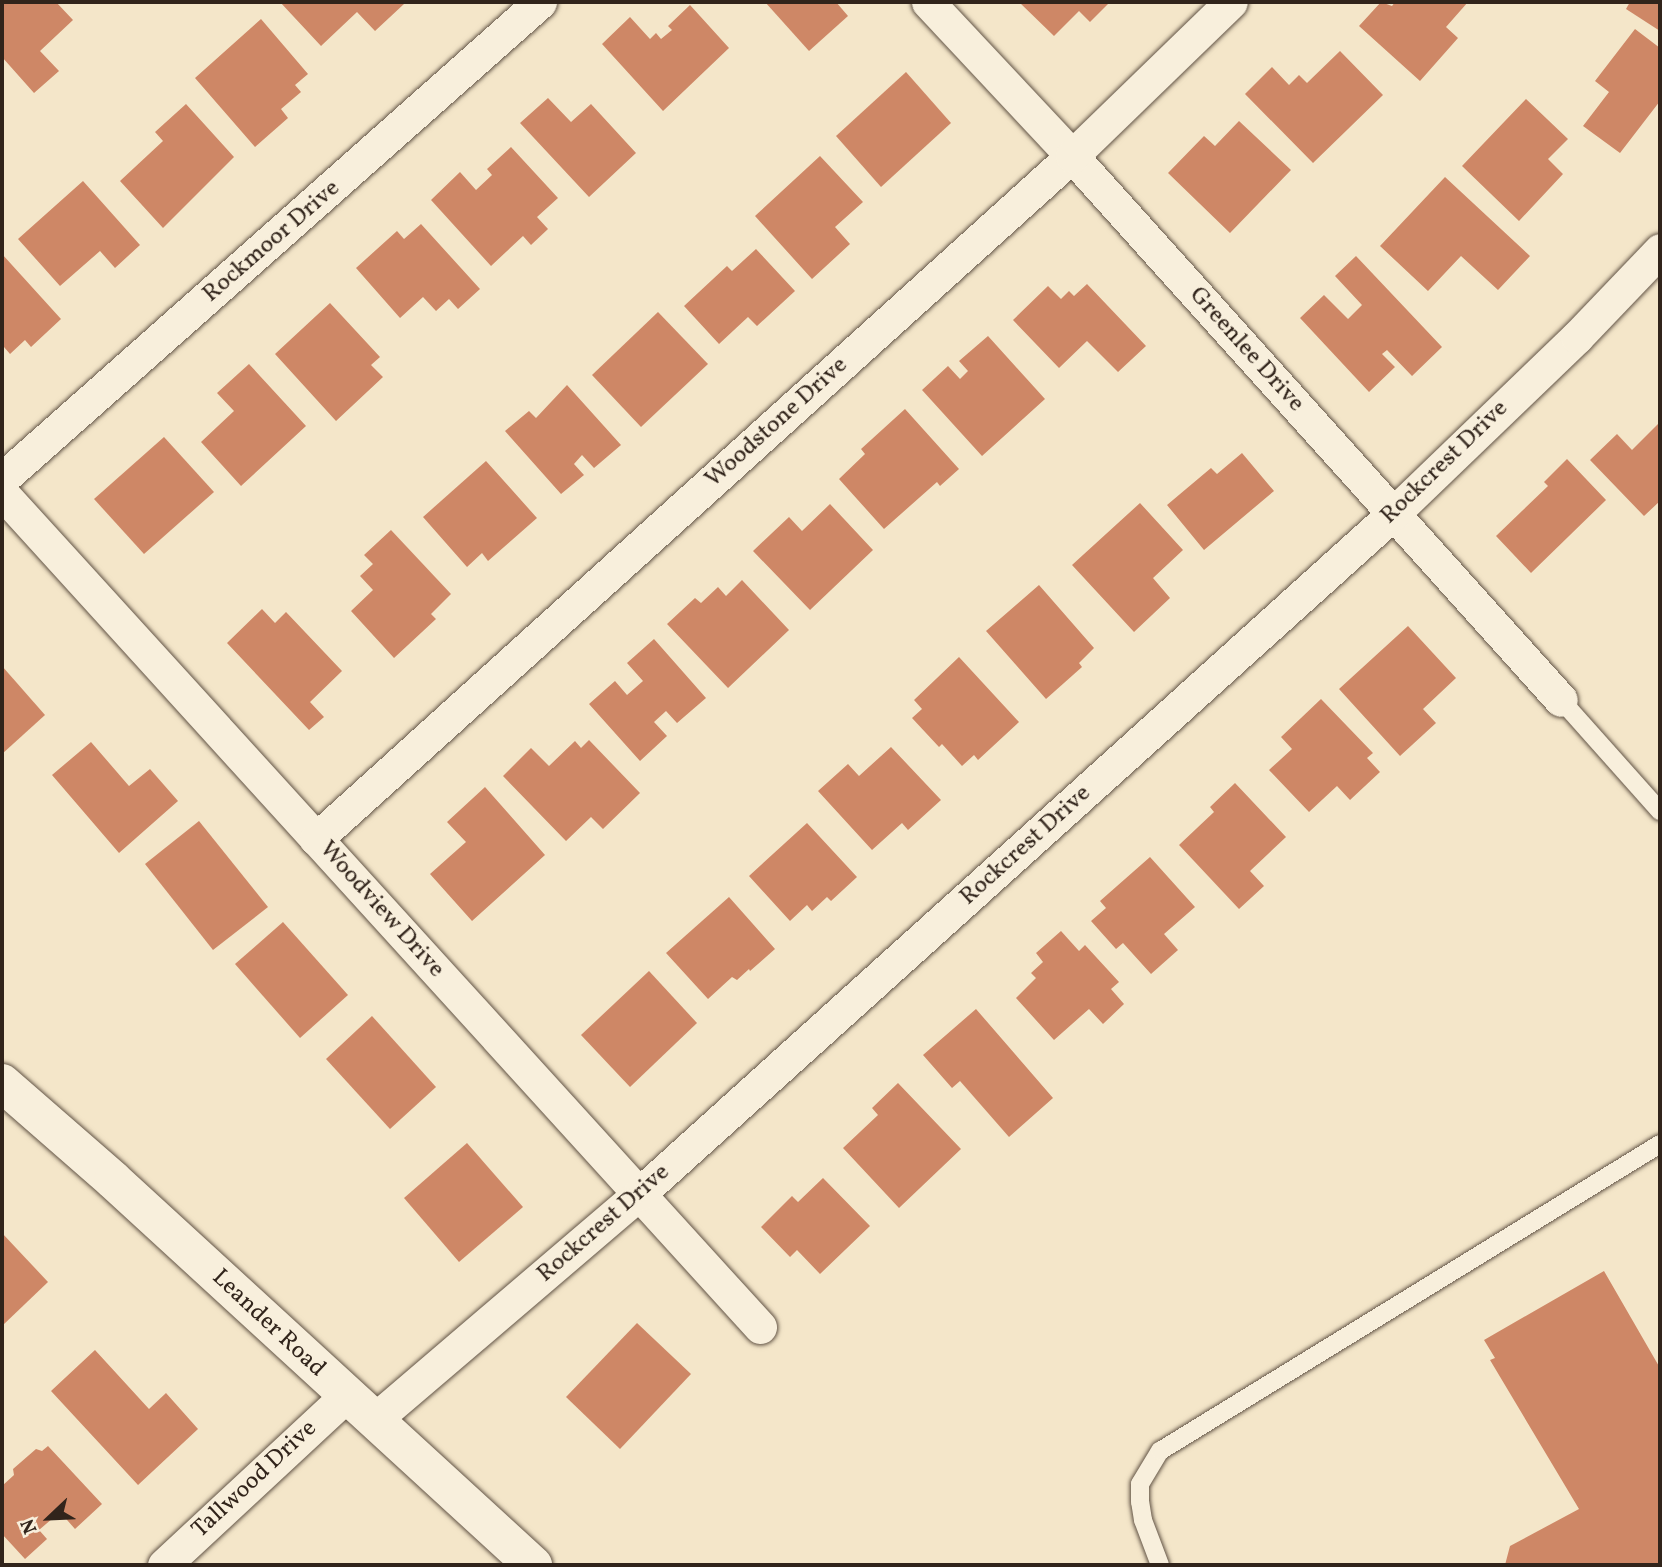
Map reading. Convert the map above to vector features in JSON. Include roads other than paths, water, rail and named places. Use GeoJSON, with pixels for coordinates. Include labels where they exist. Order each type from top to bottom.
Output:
{"type":"FeatureCollection","features":[{"type":"Feature","properties":{"kind":"main road","name":"Leander Road"},"geometry":{"type":"LineString","coordinates":[[2,1083],[113,1180],[533,1565]]}},
{"type":"Feature","properties":{"kind":"street","name":"Rockmoor Drive"},"geometry":{"type":"LineString","coordinates":[[2,479],[540,2]]}},
{"type":"Feature","properties":{"kind":"street","name":"Greenlee Drive"},"geometry":{"type":"LineString","coordinates":[[928,2],[1072,156],[1561,700]]}},
{"type":"Feature","properties":{"kind":"street","name":"Woodstone Drive"},"geometry":{"type":"LineString","coordinates":[[316,839],[1072,156],[1231,2]]}},
{"type":"Feature","properties":{"kind":"street","name":"Rockcrest Drive"},"geometry":{"type":"LineString","coordinates":[[373,1421],[639,1194],[1393,514],[1577,337],[1660,250]]}},
{"type":"Feature","properties":{"kind":"street","name":"Woodview Drive"},"geometry":{"type":"LineString","coordinates":[[2,493],[760,1327]]}},
{"type":"Feature","properties":{"kind":"street","name":"Tallwood Drive"},"geometry":{"type":"LineString","coordinates":[[164,1565],[346,1396]]}},
{"type":"Feature","properties":{"kind":"lane"},"geometry":{"type":"LineString","coordinates":[[1561,700],[1660,811]]}},
{"type":"Feature","properties":{"kind":"lane"},"geometry":{"type":"LineString","coordinates":[[1160,1565],[1143,1520],[1140,1502],[1140,1484],[1160,1451],[1660,1144]]}}]}
